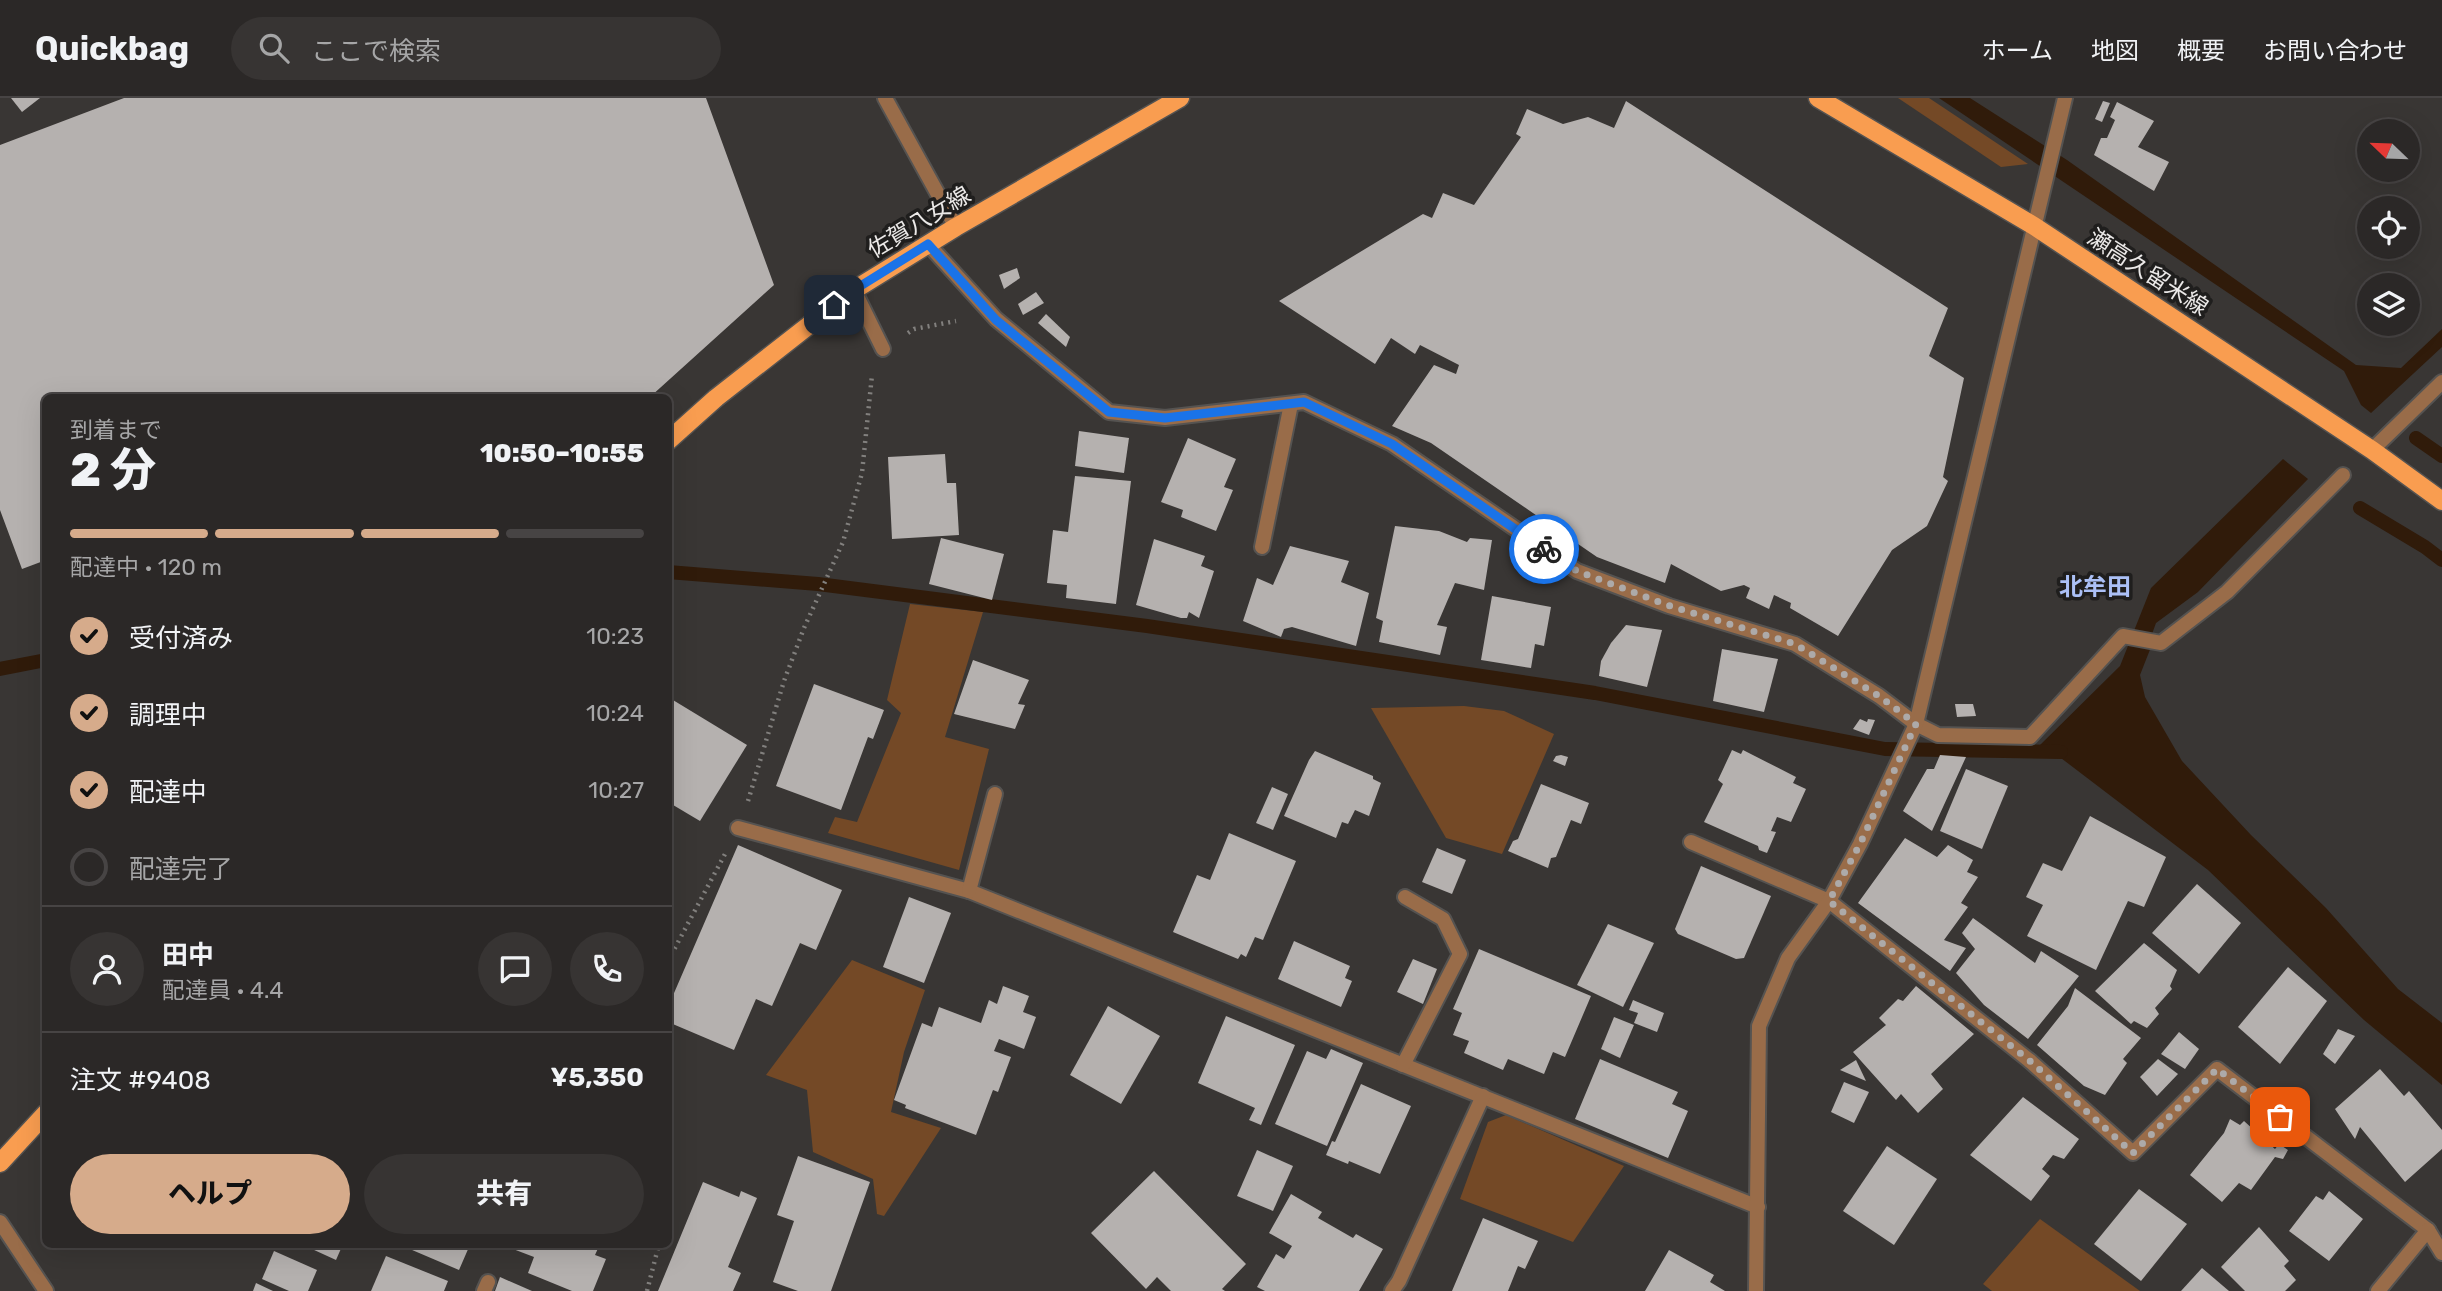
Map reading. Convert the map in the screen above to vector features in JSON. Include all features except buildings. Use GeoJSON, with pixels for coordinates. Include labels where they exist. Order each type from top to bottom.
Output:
{"type":"FeatureCollection","features":[{"type":"Feature","properties":{"kind":"main road","name":"佐賀八女線"},"geometry":{"type":"LineString","coordinates":[[672,437],[716,398],[854,290],[956,227],[1180,98]]}},
{"type":"Feature","properties":{"kind":"main road","name":"瀬高久留米線"},"geometry":{"type":"LineString","coordinates":[[1818,98],[2034,226],[2372,450],[2442,501]]}},
{"type":"Feature","properties":{"kind":"main road"},"geometry":{"type":"LineString","coordinates":[[0,1163],[42,1117]]}},
{"type":"Feature","properties":{"kind":"street"},"geometry":{"type":"LineString","coordinates":[[885,98],[956,227]]}},
{"type":"Feature","properties":{"kind":"street"},"geometry":{"type":"LineString","coordinates":[[1756,1291],[1759,1027],[1788,958],[1829,901],[1860,844],[1916,724],[2065,98]]}},
{"type":"Feature","properties":{"kind":"street"},"geometry":{"type":"LineString","coordinates":[[928,244],[996,320],[1109,412],[1165,418],[1304,402],[1392,444],[1577,571],[1670,606],[1795,644],[1879,696],[1916,724],[1938,735],[2030,737],[2123,636],[2161,643],[2227,592],[2343,475]]}},
{"type":"Feature","properties":{"kind":"street"},"geometry":{"type":"LineString","coordinates":[[854,290],[883,349]]}},
{"type":"Feature","properties":{"kind":"street"},"geometry":{"type":"LineString","coordinates":[[2372,450],[2442,382]]}},
{"type":"Feature","properties":{"kind":"street"},"geometry":{"type":"LineString","coordinates":[[1262,547],[1292,404]]}},
{"type":"Feature","properties":{"kind":"street"},"geometry":{"type":"LineString","coordinates":[[969,891],[995,794]]}},
{"type":"Feature","properties":{"kind":"street"},"geometry":{"type":"LineString","coordinates":[[738,828],[969,891],[1758,1207]]}},
{"type":"Feature","properties":{"kind":"street"},"geometry":{"type":"LineString","coordinates":[[1690,842],[1829,901],[2030,1061],[2133,1153],[2217,1069],[2428,1230],[2442,1253]]}},
{"type":"Feature","properties":{"kind":"street"},"geometry":{"type":"LineString","coordinates":[[1403,1065],[1460,954],[1443,919],[1405,897]]}},
{"type":"Feature","properties":{"kind":"street"},"geometry":{"type":"LineString","coordinates":[[1392,1291],[1399,1281],[1483,1096]]}},
{"type":"Feature","properties":{"kind":"street"},"geometry":{"type":"LineString","coordinates":[[0,1222],[46,1291]]}},
{"type":"Feature","properties":{"kind":"street"},"geometry":{"type":"LineString","coordinates":[[2378,1291],[2428,1230]]}},
{"type":"Feature","properties":{"kind":"path"},"geometry":{"type":"LineString","coordinates":[[672,953],[738,828],[784,681],[804,628],[843,542],[862,473],[870,379],[883,349],[914,329],[961,321],[996,320]]}},
{"type":"Feature","properties":{"kind":"path"},"geometry":{"type":"LineString","coordinates":[[647,1291],[658,1248]]}},
{"type":"Feature","properties":{"kind":"shaded area"},"geometry":{"type":"Polygon","coordinates":[[[1898,98],[1929,98],[2028,164],[2001,167],[1898,98]]]}},
{"type":"Feature","properties":{"kind":"shaded area"},"geometry":{"type":"Polygon","coordinates":[[[1939,98],[1970,98],[2067,160],[2356,365],[2401,368],[2442,329],[2442,347],[2371,413],[2361,405],[2344,371],[1939,98]]]}},
{"type":"Feature","properties":{"kind":"shaded area"},"geometry":{"type":"Polygon","coordinates":[[[2283,459],[2308,479],[2198,592],[2156,623],[2148,645],[2151,647],[2140,675],[2145,697],[2182,761],[2251,835],[2326,908],[2398,989],[2442,1023],[2442,1085],[2364,1020],[2208,870],[2057,755],[2046,756],[2038,747],[2120,666],[2151,588],[2283,459]]]}},
{"type":"Feature","properties":{"kind":"shaded area"},"geometry":{"type":"Polygon","coordinates":[[[910,604],[983,612],[945,737],[989,749],[959,870],[828,833],[835,817],[857,822],[901,713],[887,700],[910,604]]]}},
{"type":"Feature","properties":{"kind":"shaded area"},"geometry":{"type":"Polygon","coordinates":[[[1464,706],[1504,711],[1554,734],[1502,854],[1446,838],[1371,708],[1464,706]]]}},
{"type":"Feature","properties":{"kind":"shaded area"},"geometry":{"type":"Polygon","coordinates":[[[852,960],[925,990],[904,1052],[891,1112],[941,1128],[884,1216],[877,1214],[873,1179],[813,1152],[807,1090],[766,1075],[852,960]]]}},
{"type":"Feature","properties":{"kind":"shaded area"},"geometry":{"type":"Polygon","coordinates":[[[1506,1115],[1624,1166],[1573,1242],[1460,1199],[1488,1122],[1506,1115]]]}},
{"type":"Feature","properties":{"kind":"shaded area"},"geometry":{"type":"Polygon","coordinates":[[[2040,1219],[2140,1291],[1992,1291],[1983,1284],[2040,1219]]]}},
{"type":"Feature","properties":{"kind":"waterway"},"geometry":{"type":"LineString","coordinates":[[2416,438],[2442,456]]}},
{"type":"Feature","properties":{"kind":"waterway"},"geometry":{"type":"LineString","coordinates":[[2360,508],[2442,560]]}},
{"type":"Feature","properties":{"kind":"waterway"},"geometry":{"type":"LineString","coordinates":[[672,572],[818,584],[1147,626],[1595,693],[1885,749],[2061,752]]}},
{"type":"Feature","properties":{"kind":"waterway"},"geometry":{"type":"LineString","coordinates":[[0,669],[42,661]]}},
{"type":"Feature","properties":{"kind":"way so far"},"geometry":{"type":"LineString","coordinates":[[1544,549],[1577,571],[1670,606],[1795,644],[1879,696],[1916,724],[1860,844],[1829,901],[2030,1061],[2133,1153],[2217,1069],[2280,1117]]}},
{"type":"Feature","properties":{"kind":"district","name":"北牟田"},"geometry":{"type":"Point","coordinates":[2095,587]}},
{"type":"Feature","properties":{"kind":"route"},"geometry":{"type":"LineString","coordinates":[[834,305],[928,244],[996,320],[1109,412],[1165,418],[1304,402],[1392,444],[1544,549]]}}]}
